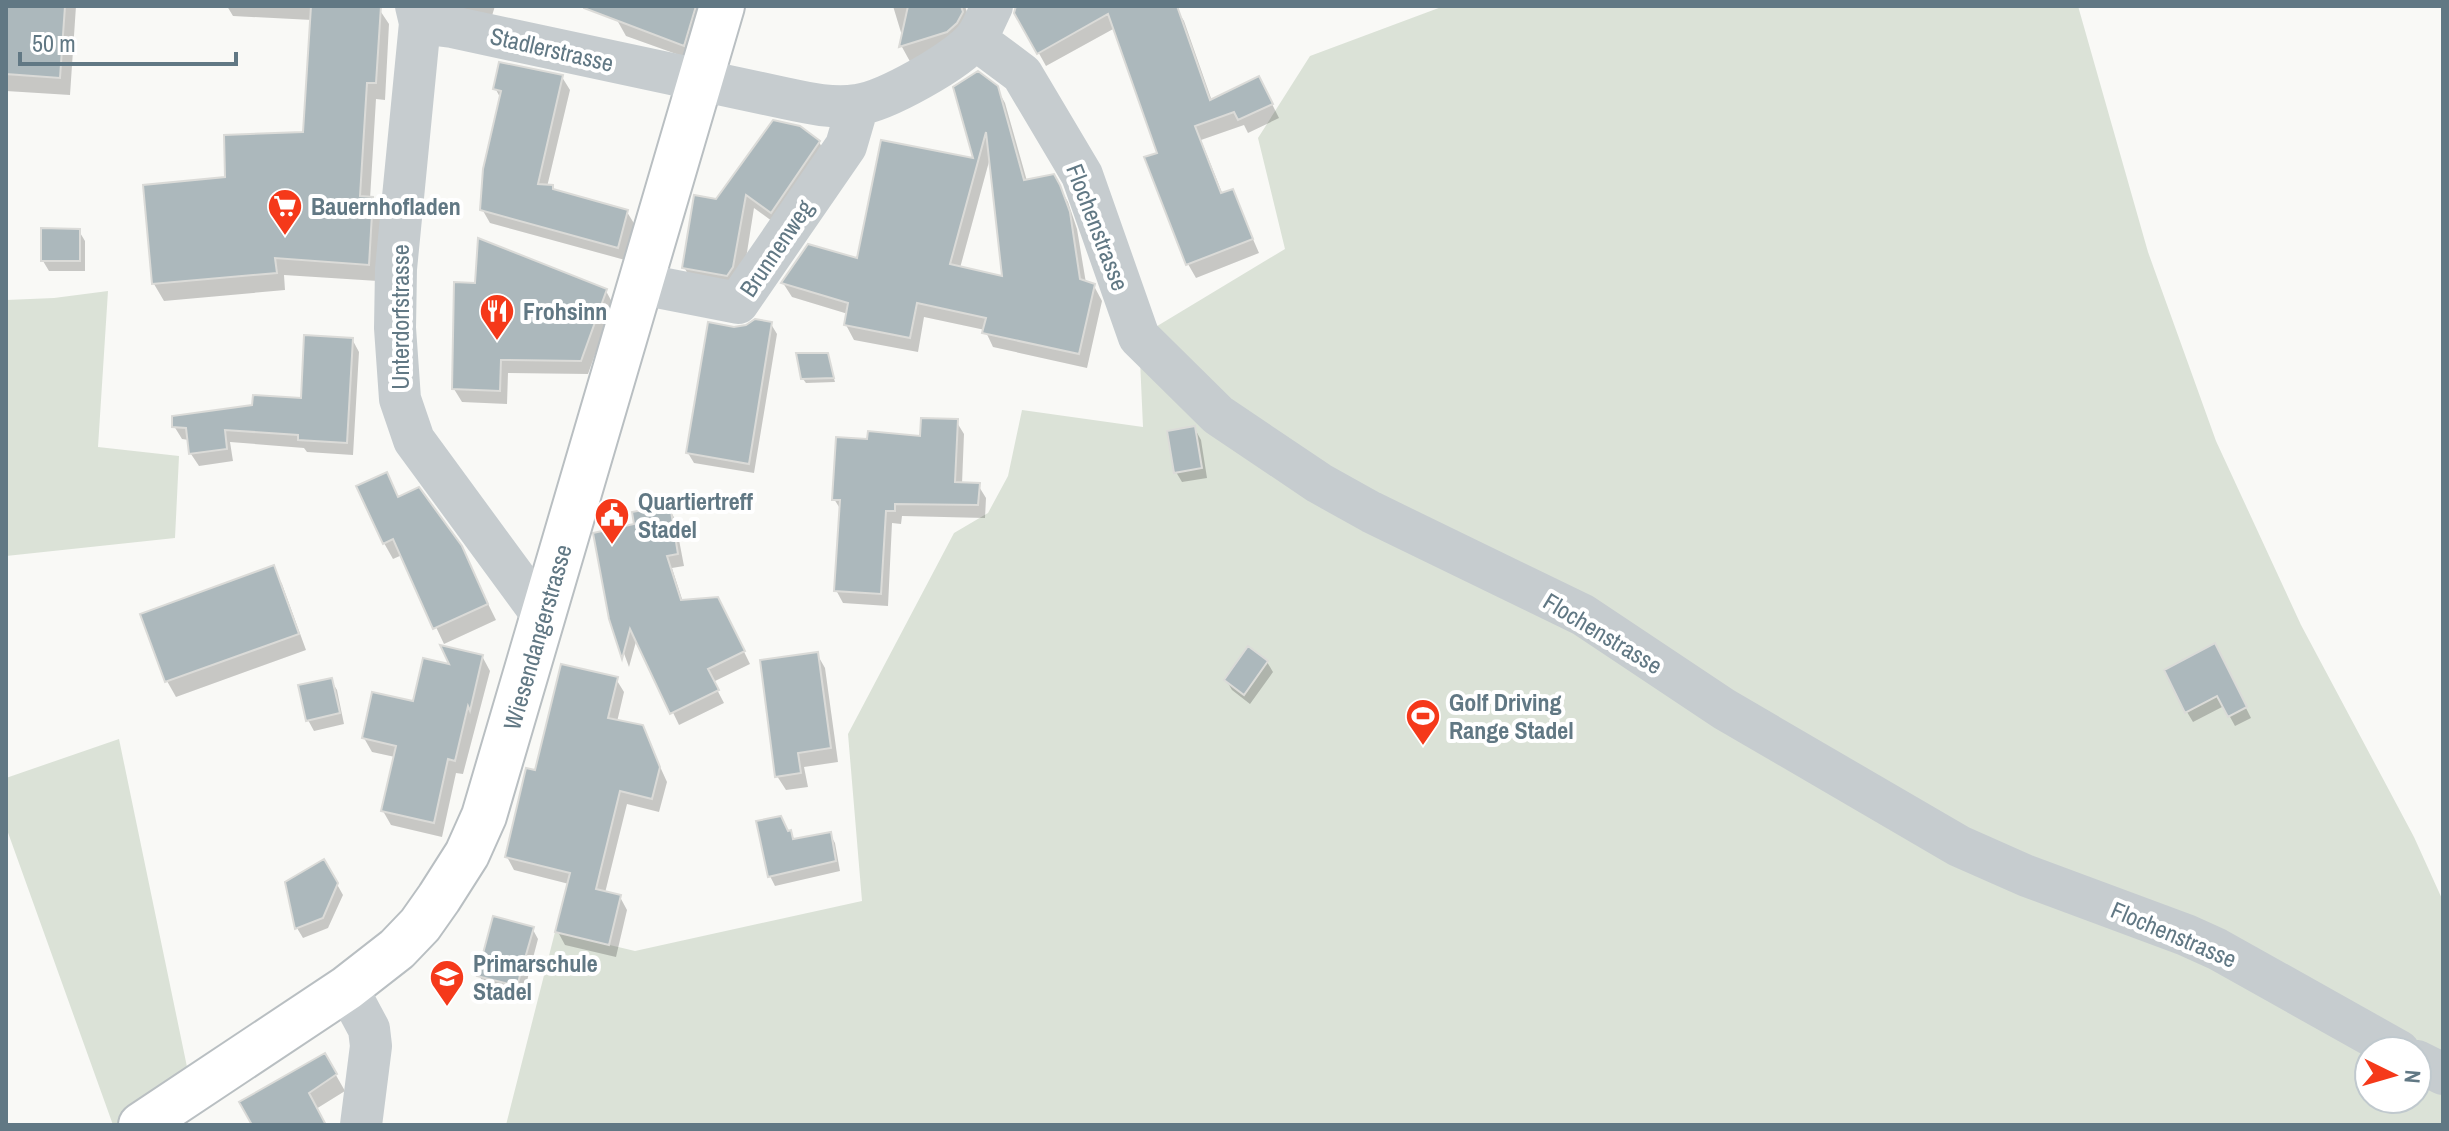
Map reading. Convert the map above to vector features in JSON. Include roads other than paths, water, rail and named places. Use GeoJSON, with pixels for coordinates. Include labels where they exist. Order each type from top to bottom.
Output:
{"type":"FeatureCollection","features":[{"type":"Feature","properties":{"kind":"main road","name":"Wiesendangerstrasse"},"geometry":{"type":"LineString","coordinates":[[141,1125],[347,988],[397,949],[420,925],[467,854],[484,816],[722,6]]}},
{"type":"Feature","properties":{"kind":"street","name":"Stadlerstrasse"},"geometry":{"type":"LineString","coordinates":[[418,15],[452,27],[701,82],[821,105],[858,105]]}},
{"type":"Feature","properties":{"kind":"street","name":"Unterdorfstrasse"},"geometry":{"type":"LineString","coordinates":[[418,15],[396,269],[395,328],[400,399],[414,440],[543,616]]}},
{"type":"Feature","properties":{"kind":"street"},"geometry":{"type":"LineString","coordinates":[[858,105],[887,95],[950,61],[984,22]]}},
{"type":"Feature","properties":{"kind":"street","name":"Flochenstrasse"},"geometry":{"type":"LineString","coordinates":[[984,22],[1022,74],[1082,175],[1139,337],[1218,415],[1319,483],[1371,512],[1583,615],[1724,709],[1959,846],[2027,876],[2217,949],[2370,1035]]}},
{"type":"Feature","properties":{"kind":"street","name":"Brunnenweg"},"geometry":{"type":"LineString","coordinates":[[641,284],[738,303],[846,146],[858,105]]}},
{"type":"Feature","properties":{"kind":"street"},"geometry":{"type":"LineString","coordinates":[[347,988],[369,1029],[371,1046],[361,1125]]}},
{"type":"Feature","properties":{"kind":"place","name":"Bauernhofladen"},"geometry":{"type":"Point","coordinates":[285,237]}},
{"type":"Feature","properties":{"kind":"place","name":"Frohsinn"},"geometry":{"type":"Point","coordinates":[497,342]}},
{"type":"Feature","properties":{"kind":"place","name":"Quartiertreff Stadel"},"geometry":{"type":"Point","coordinates":[612,546]}},
{"type":"Feature","properties":{"kind":"place","name":"Golf Driving Range Stadel"},"geometry":{"type":"Point","coordinates":[1423,747]}},
{"type":"Feature","properties":{"kind":"place","name":"Primarschule Stadel"},"geometry":{"type":"Point","coordinates":[447,1008]}}]}
